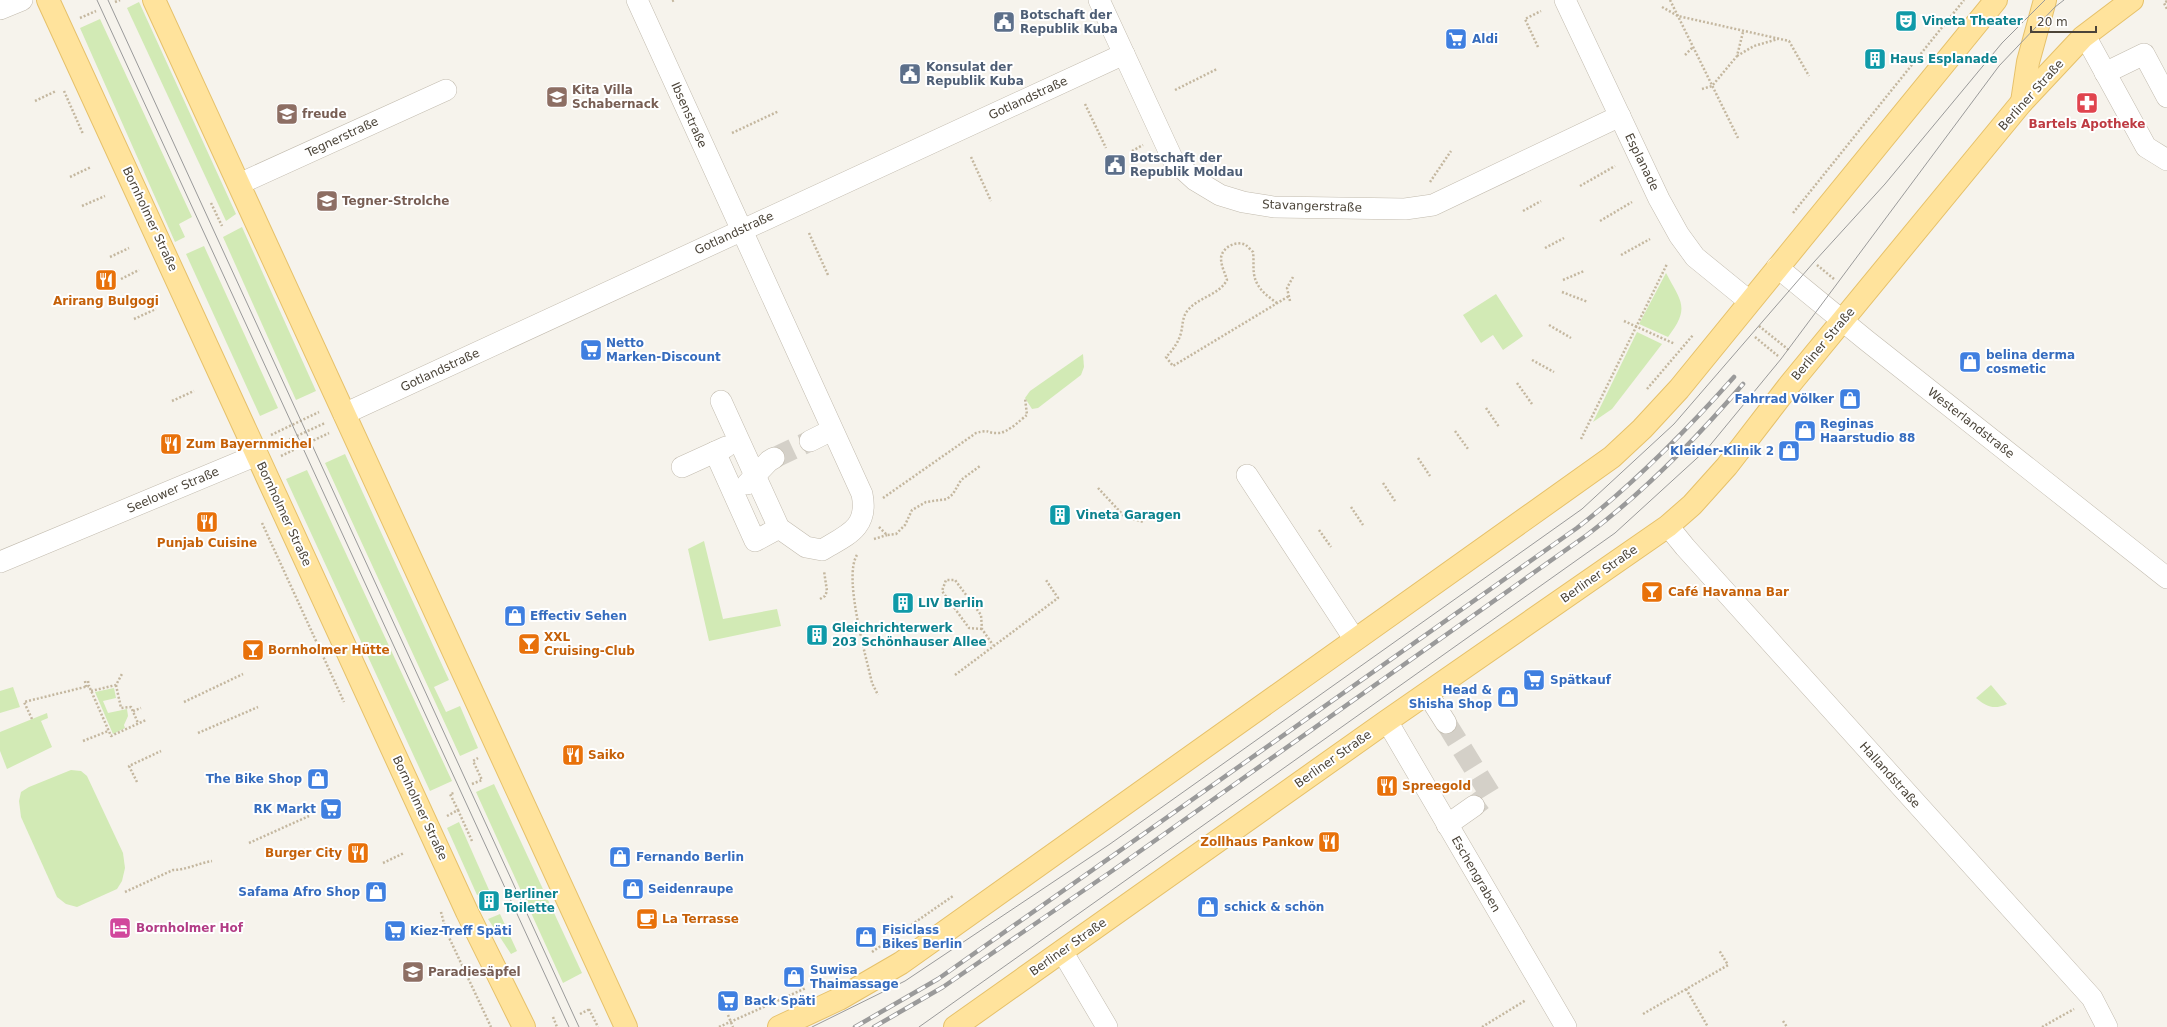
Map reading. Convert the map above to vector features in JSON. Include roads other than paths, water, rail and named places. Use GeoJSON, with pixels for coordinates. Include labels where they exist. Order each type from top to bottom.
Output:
{"type":"FeatureCollection","features":[{"type":"Feature","properties":{"kind":"main road","name":"Bornholmer Straße"},"geometry":{"type":"LineString","coordinates":[[48,0],[467,912],[524,1027]]}},
{"type":"Feature","properties":{"kind":"main road"},"geometry":{"type":"LineString","coordinates":[[154,0],[626,1027]]}},
{"type":"Feature","properties":{"kind":"main road"},"geometry":{"type":"LineString","coordinates":[[779,1027],[839,999],[880,976],[917,952],[1612,457],[1657,414],[1996,0]]}},
{"type":"Feature","properties":{"kind":"main road"},"geometry":{"type":"LineString","coordinates":[[2022,102],[2028,62],[2045,0]]}},
{"type":"Feature","properties":{"kind":"main road","name":"Berliner Straße"},"geometry":{"type":"LineString","coordinates":[[955,1027],[1387,721],[1668,526],[1692,505],[1727,466],[1791,383],[2022,102],[2083,37],[2132,0]]}},
{"type":"Feature","properties":{"kind":"street"},"geometry":{"type":"LineString","coordinates":[[0,9],[22,0]]}},
{"type":"Feature","properties":{"kind":"street","name":"Ibsenstraße"},"geometry":{"type":"LineString","coordinates":[[637,0],[740,230],[862,494],[863,512],[861,522],[856,530],[822,550],[806,547],[779,528]]}},
{"type":"Feature","properties":{"kind":"street","name":"Stavangerstraße"},"geometry":{"type":"LineString","coordinates":[[1099,0],[1173,160],[1195,180],[1220,195],[1243,202],[1274,207],[1405,209],[1433,205],[1620,116]]}},
{"type":"Feature","properties":{"kind":"street","name":"Esplanade"},"geometry":{"type":"LineString","coordinates":[[1565,0],[1679,235],[1695,257],[1749,301]]}},
{"type":"Feature","properties":{"kind":"street"},"geometry":{"type":"LineString","coordinates":[[2083,37],[2089,43],[2146,147],[2167,160]]}},
{"type":"Feature","properties":{"kind":"street","name":"Gotlandstraße"},"geometry":{"type":"LineString","coordinates":[[344,414],[1124,54]]}},
{"type":"Feature","properties":{"kind":"street"},"geometry":{"type":"LineString","coordinates":[[2105,73],[2144,54],[2167,97]]}},
{"type":"Feature","properties":{"kind":"street","name":"Tegnerstraße"},"geometry":{"type":"LineString","coordinates":[[239,184],[446,90]]}},
{"type":"Feature","properties":{"kind":"street","name":"Westerlandstraße"},"geometry":{"type":"LineString","coordinates":[[1777,267],[1842,321],[2167,578]]}},
{"type":"Feature","properties":{"kind":"street"},"geometry":{"type":"LineString","coordinates":[[715,452],[756,541],[779,528],[721,401]]}},
{"type":"Feature","properties":{"kind":"street"},"geometry":{"type":"LineString","coordinates":[[810,441],[832,430]]}},
{"type":"Feature","properties":{"kind":"street"},"geometry":{"type":"LineString","coordinates":[[682,467],[715,452],[742,447],[771,459],[756,477],[734,496]]}},
{"type":"Feature","properties":{"kind":"street","name":"Seelower Straße"},"geometry":{"type":"LineString","coordinates":[[0,562],[257,454]]}},
{"type":"Feature","properties":{"kind":"street"},"geometry":{"type":"LineString","coordinates":[[1247,474],[1355,640]]}},
{"type":"Feature","properties":{"kind":"street","name":"Hallandstraße"},"geometry":{"type":"LineString","coordinates":[[1668,526],[1685,547],[2092,998],[2108,1027]]}},
{"type":"Feature","properties":{"kind":"street"},"geometry":{"type":"LineString","coordinates":[[1427,693],[1446,723]]}},
{"type":"Feature","properties":{"kind":"street","name":"Eschengraben"},"geometry":{"type":"LineString","coordinates":[[1387,721],[1566,1027]]}},
{"type":"Feature","properties":{"kind":"street"},"geometry":{"type":"LineString","coordinates":[[1448,825],[1474,806]]}},
{"type":"Feature","properties":{"kind":"street"},"geometry":{"type":"LineString","coordinates":[[1062,951],[1107,1027]]}},
{"type":"Feature","properties":{"kind":"tunnel"},"geometry":{"type":"LineString","coordinates":[[774,458],[810,441]]}},
{"type":"Feature","properties":{"kind":"tunnel"},"geometry":{"type":"LineString","coordinates":[[1446,723],[1490,794],[1474,806]]}},
{"type":"Feature","properties":{"kind":"tram line"},"geometry":{"type":"LineString","coordinates":[[97,0],[569,1027]]}},
{"type":"Feature","properties":{"kind":"tram line"},"geometry":{"type":"LineString","coordinates":[[108,0],[579,1027]]}},
{"type":"Feature","properties":{"kind":"tram line"},"geometry":{"type":"LineString","coordinates":[[812,1027],[905,981],[1110,844],[1582,509],[1674,424],[1814,262],[1885,184],[2002,43],[2045,0]]}},
{"type":"Feature","properties":{"kind":"tram line"},"geometry":{"type":"LineString","coordinates":[[919,1027],[1615,533],[1707,449],[1781,359],[1999,66],[2055,7],[2064,0]]}},
{"type":"Feature","properties":{"kind":"railway"},"geometry":{"type":"LineString","coordinates":[[855,1027],[938,979],[1577,528],[1619,493],[1659,456],[1734,377]]}},
{"type":"Feature","properties":{"kind":"railway"},"geometry":{"type":"LineString","coordinates":[[874,1027],[943,987],[1112,871],[1587,535],[1629,501],[1669,464],[1707,425],[1743,384]]}},
{"type":"Feature","properties":{"kind":"place","name":"Vineta Theater"},"geometry":{"type":"Point","coordinates":[1906,21]}},
{"type":"Feature","properties":{"kind":"place","name":"Botschaft der Republik Kuba"},"geometry":{"type":"Point","coordinates":[1004,22]}},
{"type":"Feature","properties":{"kind":"place","name":"Aldi"},"geometry":{"type":"Point","coordinates":[1456,39]}},
{"type":"Feature","properties":{"kind":"place","name":"Haus Esplanade"},"geometry":{"type":"Point","coordinates":[1875,59]}},
{"type":"Feature","properties":{"kind":"place","name":"Konsulat der Republik Kuba"},"geometry":{"type":"Point","coordinates":[910,74]}},
{"type":"Feature","properties":{"kind":"place","name":"Kita Villa Schabernack"},"geometry":{"type":"Point","coordinates":[557,97]}},
{"type":"Feature","properties":{"kind":"place","name":"Bartels Apotheke"},"geometry":{"type":"Point","coordinates":[2087,103]}},
{"type":"Feature","properties":{"kind":"place","name":"freude"},"geometry":{"type":"Point","coordinates":[287,114]}},
{"type":"Feature","properties":{"kind":"place","name":"Botschaft der Republik Moldau"},"geometry":{"type":"Point","coordinates":[1115,165]}},
{"type":"Feature","properties":{"kind":"place","name":"Tegner-Strolche"},"geometry":{"type":"Point","coordinates":[327,201]}},
{"type":"Feature","properties":{"kind":"place","name":"Arirang Bulgogi"},"geometry":{"type":"Point","coordinates":[106,280]}},
{"type":"Feature","properties":{"kind":"place","name":"Netto Marken-Discount"},"geometry":{"type":"Point","coordinates":[591,350]}},
{"type":"Feature","properties":{"kind":"place","name":"belina derma cosmetic"},"geometry":{"type":"Point","coordinates":[1970,362]}},
{"type":"Feature","properties":{"kind":"place","name":"Fahrrad Völker"},"geometry":{"type":"Point","coordinates":[1850,399]}},
{"type":"Feature","properties":{"kind":"place","name":"Reginas Haarstudio 88"},"geometry":{"type":"Point","coordinates":[1805,431]}},
{"type":"Feature","properties":{"kind":"place","name":"Zum Bayernmichel"},"geometry":{"type":"Point","coordinates":[171,444]}},
{"type":"Feature","properties":{"kind":"place","name":"Kleider-Klinik 2"},"geometry":{"type":"Point","coordinates":[1789,451]}},
{"type":"Feature","properties":{"kind":"place","name":"Vineta Garagen"},"geometry":{"type":"Point","coordinates":[1060,515]}},
{"type":"Feature","properties":{"kind":"place","name":"Punjab Cuisine"},"geometry":{"type":"Point","coordinates":[207,522]}},
{"type":"Feature","properties":{"kind":"place","name":"Café Havanna Bar"},"geometry":{"type":"Point","coordinates":[1652,592]}},
{"type":"Feature","properties":{"kind":"place","name":"LIV Berlin"},"geometry":{"type":"Point","coordinates":[903,603]}},
{"type":"Feature","properties":{"kind":"place","name":"Effectiv Sehen"},"geometry":{"type":"Point","coordinates":[515,616]}},
{"type":"Feature","properties":{"kind":"place","name":"Gleichrichterwerk 203 Schönhauser Allee"},"geometry":{"type":"Point","coordinates":[817,635]}},
{"type":"Feature","properties":{"kind":"place","name":"XXL Cruising-Club"},"geometry":{"type":"Point","coordinates":[529,644]}},
{"type":"Feature","properties":{"kind":"place","name":"Bornholmer Hütte"},"geometry":{"type":"Point","coordinates":[253,650]}},
{"type":"Feature","properties":{"kind":"place","name":"Spätkauf"},"geometry":{"type":"Point","coordinates":[1534,680]}},
{"type":"Feature","properties":{"kind":"place","name":"Head & Shisha Shop"},"geometry":{"type":"Point","coordinates":[1508,697]}},
{"type":"Feature","properties":{"kind":"place","name":"Saiko"},"geometry":{"type":"Point","coordinates":[573,755]}},
{"type":"Feature","properties":{"kind":"place","name":"The Bike Shop"},"geometry":{"type":"Point","coordinates":[318,779]}},
{"type":"Feature","properties":{"kind":"place","name":"Spreegold"},"geometry":{"type":"Point","coordinates":[1387,786]}},
{"type":"Feature","properties":{"kind":"place","name":"RK Markt"},"geometry":{"type":"Point","coordinates":[331,809]}},
{"type":"Feature","properties":{"kind":"place","name":"Zollhaus Pankow"},"geometry":{"type":"Point","coordinates":[1329,842]}},
{"type":"Feature","properties":{"kind":"place","name":"Burger City"},"geometry":{"type":"Point","coordinates":[358,853]}},
{"type":"Feature","properties":{"kind":"place","name":"Fernando Berlin"},"geometry":{"type":"Point","coordinates":[620,857]}},
{"type":"Feature","properties":{"kind":"place","name":"Seidenraupe"},"geometry":{"type":"Point","coordinates":[633,889]}},
{"type":"Feature","properties":{"kind":"place","name":"Safama Afro Shop"},"geometry":{"type":"Point","coordinates":[376,892]}},
{"type":"Feature","properties":{"kind":"place","name":"Berliner Toilette"},"geometry":{"type":"Point","coordinates":[489,901]}},
{"type":"Feature","properties":{"kind":"place","name":"schick & schön"},"geometry":{"type":"Point","coordinates":[1208,907]}},
{"type":"Feature","properties":{"kind":"place","name":"La Terrasse"},"geometry":{"type":"Point","coordinates":[647,919]}},
{"type":"Feature","properties":{"kind":"place","name":"Bornholmer Hof"},"geometry":{"type":"Point","coordinates":[120,928]}},
{"type":"Feature","properties":{"kind":"place","name":"Kiez-Treff Späti"},"geometry":{"type":"Point","coordinates":[395,931]}},
{"type":"Feature","properties":{"kind":"place","name":"Fisiclass Bikes Berlin"},"geometry":{"type":"Point","coordinates":[866,937]}},
{"type":"Feature","properties":{"kind":"place","name":"Paradiesäpfel"},"geometry":{"type":"Point","coordinates":[413,972]}},
{"type":"Feature","properties":{"kind":"place","name":"Suwisa Thaimassage"},"geometry":{"type":"Point","coordinates":[794,977]}},
{"type":"Feature","properties":{"kind":"place","name":"Back Späti"},"geometry":{"type":"Point","coordinates":[728,1001]}}]}
